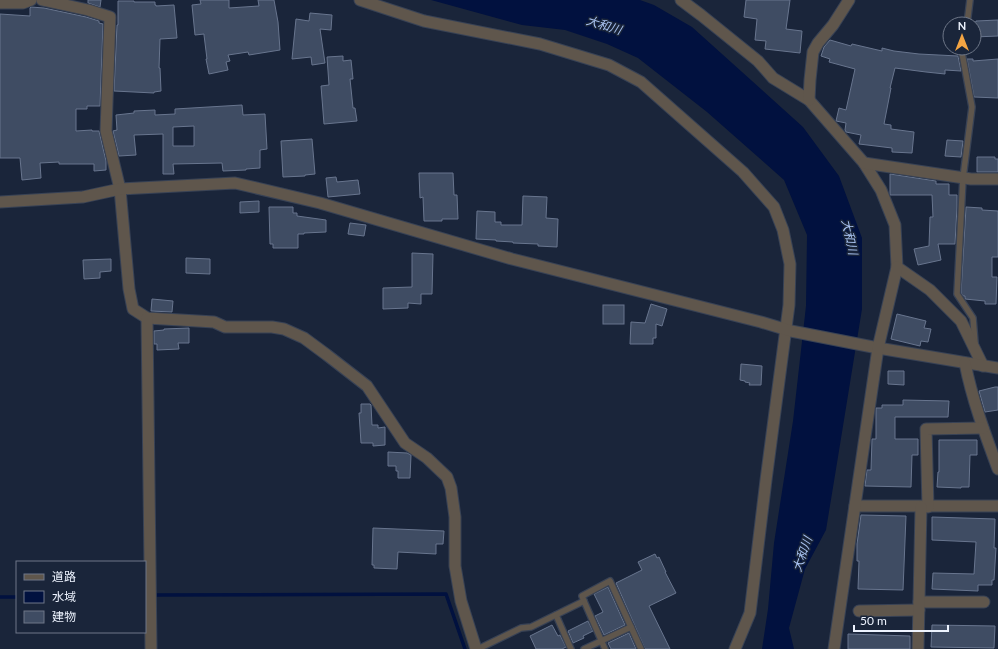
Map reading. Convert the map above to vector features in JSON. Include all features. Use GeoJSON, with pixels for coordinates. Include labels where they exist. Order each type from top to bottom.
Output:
{"type":"FeatureCollection","features":[{"type":"Feature","properties":{"kind":"street"},"geometry":{"type":"LineString","coordinates":[[0,3],[23,3],[31,0]]}},
{"type":"Feature","properties":{"kind":"street"},"geometry":{"type":"LineString","coordinates":[[42,0],[88,10],[110,17],[106,131],[120,189],[129,289],[133,310],[147,318],[214,322],[225,327],[272,327],[284,329],[304,338],[328,354],[368,386],[405,443],[427,458],[447,477],[451,488],[455,517],[455,566],[461,601],[477,649]]}},
{"type":"Feature","properties":{"kind":"street"},"geometry":{"type":"LineString","coordinates":[[360,0],[424,21],[547,46],[609,65],[641,82],[743,172],[774,206],[783,230],[790,264],[789,330],[750,613],[735,649]]}},
{"type":"Feature","properties":{"kind":"street"},"geometry":{"type":"LineString","coordinates":[[681,0],[702,15],[758,62],[773,78],[809,100],[864,162],[881,190],[895,225],[897,266],[873,347],[855,506],[834,649]]}},
{"type":"Feature","properties":{"kind":"street"},"geometry":{"type":"LineString","coordinates":[[809,100],[813,52],[849,0]]}},
{"type":"Feature","properties":{"kind":"street"},"geometry":{"type":"LineString","coordinates":[[864,162],[971,179],[998,178]]}},
{"type":"Feature","properties":{"kind":"street"},"geometry":{"type":"LineString","coordinates":[[0,202],[83,197],[120,189],[235,183],[320,203],[512,259],[789,330],[873,347],[998,368]]}},
{"type":"Feature","properties":{"kind":"street"},"geometry":{"type":"LineString","coordinates":[[897,266],[930,290],[961,321],[983,366]]}},
{"type":"Feature","properties":{"kind":"street"},"geometry":{"type":"LineString","coordinates":[[147,318],[151,649]]}},
{"type":"Feature","properties":{"kind":"street"},"geometry":{"type":"LineString","coordinates":[[965,363],[969,383],[983,428],[998,469]]}},
{"type":"Feature","properties":{"kind":"street"},"geometry":{"type":"LineString","coordinates":[[918,649],[926,429],[983,428]]}},
{"type":"Feature","properties":{"kind":"street"},"geometry":{"type":"LineString","coordinates":[[855,506],[998,506]]}},
{"type":"Feature","properties":{"kind":"street"},"geometry":{"type":"LineString","coordinates":[[859,611],[984,602]]}},
{"type":"Feature","properties":{"kind":"lane"},"geometry":{"type":"LineString","coordinates":[[968,16],[970,0]]}},
{"type":"Feature","properties":{"kind":"lane"},"geometry":{"type":"LineString","coordinates":[[963,56],[972,107],[963,178],[957,294],[973,318],[976,352]]}},
{"type":"Feature","properties":{"kind":"lane"},"geometry":{"type":"LineString","coordinates":[[605,649],[582,596],[610,581],[641,649]]}},
{"type":"Feature","properties":{"kind":"lane"},"geometry":{"type":"LineString","coordinates":[[477,649],[521,628],[531,627],[584,601]]}},
{"type":"Feature","properties":{"kind":"lane"},"geometry":{"type":"LineString","coordinates":[[556,615],[571,649]]}},
{"type":"Feature","properties":{"kind":"lane"},"geometry":{"type":"LineString","coordinates":[[584,649],[631,627]]}},
{"type":"Feature","properties":{"kind":"water","name":"大和川"},"geometry":{"type":"Polygon","coordinates":[[[431,0],[640,0],[654,5],[692,27],[803,127],[839,176],[862,238],[862,309],[826,530],[805,569],[789,628],[794,649],[762,649],[768,609],[774,543],[793,421],[806,306],[807,235],[784,180],[707,112],[638,58],[607,44],[565,30],[522,25],[431,0]]]}},
{"type":"Feature","properties":{"kind":"building"},"geometry":{"type":"Polygon","coordinates":[[[88,0],[101,0],[100,7],[88,3],[88,0]]]}},
{"type":"Feature","properties":{"kind":"building"},"geometry":{"type":"Polygon","coordinates":[[[200,0],[229,0],[229,8],[259,6],[258,0],[274,0],[278,22],[280,50],[249,55],[248,52],[228,55],[230,61],[226,62],[228,70],[209,74],[204,34],[195,35],[192,5],[201,4],[200,0]]]}},
{"type":"Feature","properties":{"kind":"building"},"geometry":{"type":"Polygon","coordinates":[[[746,0],[790,0],[786,29],[802,31],[800,53],[765,49],[766,41],[755,40],[757,19],[744,17],[746,0]]]}},
{"type":"Feature","properties":{"kind":"building"},"geometry":{"type":"Polygon","coordinates":[[[118,1],[155,2],[156,6],[174,5],[177,38],[160,39],[159,68],[161,91],[154,93],[114,91],[118,1]]]}},
{"type":"Feature","properties":{"kind":"building"},"geometry":{"type":"Polygon","coordinates":[[[31,7],[44,8],[86,17],[99,21],[99,23],[103,24],[100,106],[87,106],[87,109],[76,109],[76,131],[99,131],[106,161],[106,170],[94,171],[94,164],[59,164],[59,162],[40,163],[41,178],[22,180],[20,158],[0,158],[0,14],[30,16],[31,7]]]}},
{"type":"Feature","properties":{"kind":"building"},"geometry":{"type":"Polygon","coordinates":[[[310,13],[332,15],[331,30],[320,29],[325,63],[312,65],[311,57],[292,59],[296,19],[309,21],[310,13]]]}},
{"type":"Feature","properties":{"kind":"building"},"geometry":{"type":"Polygon","coordinates":[[[998,20],[998,36],[982,37],[982,21],[998,20]]]}},
{"type":"Feature","properties":{"kind":"building"},"geometry":{"type":"Polygon","coordinates":[[[830,40],[851,46],[852,44],[882,51],[882,48],[919,54],[958,56],[961,71],[945,70],[945,74],[895,68],[884,124],[891,125],[891,129],[914,132],[912,153],[892,152],[892,148],[859,144],[861,135],[846,132],[846,123],[836,121],[839,108],[846,110],[855,69],[829,62],[830,59],[821,56],[824,47],[830,40]]]}},
{"type":"Feature","properties":{"kind":"building"},"geometry":{"type":"Polygon","coordinates":[[[343,56],[343,61],[351,60],[353,79],[350,79],[353,108],[355,108],[357,121],[324,124],[321,86],[329,85],[327,57],[343,56]]]}},
{"type":"Feature","properties":{"kind":"building"},"geometry":{"type":"Polygon","coordinates":[[[967,59],[973,59],[973,61],[998,59],[998,98],[974,97],[967,59]]]}},
{"type":"Feature","properties":{"kind":"building"},"geometry":{"type":"Polygon","coordinates":[[[242,105],[243,115],[265,114],[267,149],[260,150],[260,168],[223,171],[222,163],[173,164],[174,174],[163,174],[163,134],[134,135],[136,155],[119,156],[113,131],[117,130],[116,115],[134,113],[134,111],[155,110],[155,115],[175,114],[175,109],[242,105]],[[194,126],[173,127],[173,146],[194,146],[194,126]]]}},
{"type":"Feature","properties":{"kind":"building"},"geometry":{"type":"Polygon","coordinates":[[[312,139],[315,174],[283,177],[281,141],[312,139]]]}},
{"type":"Feature","properties":{"kind":"building"},"geometry":{"type":"Polygon","coordinates":[[[947,140],[963,141],[961,157],[945,156],[947,140]]]}},
{"type":"Feature","properties":{"kind":"building"},"geometry":{"type":"Polygon","coordinates":[[[977,157],[995,157],[995,159],[998,159],[998,172],[977,172],[977,157]]]}},
{"type":"Feature","properties":{"kind":"building"},"geometry":{"type":"Polygon","coordinates":[[[419,173],[453,173],[454,195],[457,195],[458,219],[424,221],[423,197],[420,198],[419,173]]]}},
{"type":"Feature","properties":{"kind":"building"},"geometry":{"type":"Polygon","coordinates":[[[890,174],[936,181],[936,184],[949,184],[949,195],[957,195],[955,244],[938,244],[941,260],[918,265],[914,249],[929,246],[930,217],[933,217],[932,195],[890,195],[890,174]]]}},
{"type":"Feature","properties":{"kind":"building"},"geometry":{"type":"Polygon","coordinates":[[[336,177],[337,182],[358,180],[360,194],[328,197],[326,178],[336,177]]]}},
{"type":"Feature","properties":{"kind":"building"},"geometry":{"type":"Polygon","coordinates":[[[523,196],[547,197],[546,218],[558,219],[557,247],[476,239],[477,211],[495,212],[495,222],[501,222],[501,225],[522,225],[523,196]]]}},
{"type":"Feature","properties":{"kind":"building"},"geometry":{"type":"Polygon","coordinates":[[[259,201],[259,212],[240,213],[240,202],[259,201]]]}},
{"type":"Feature","properties":{"kind":"building"},"geometry":{"type":"Polygon","coordinates":[[[269,207],[293,207],[293,213],[297,213],[297,216],[326,220],[326,232],[298,234],[298,248],[273,248],[273,244],[270,244],[269,207]]]}},
{"type":"Feature","properties":{"kind":"building"},"geometry":{"type":"Polygon","coordinates":[[[966,207],[998,211],[998,257],[992,257],[992,277],[997,277],[996,304],[985,304],[985,301],[965,299],[965,296],[961,293],[966,207]]]}},
{"type":"Feature","properties":{"kind":"building"},"geometry":{"type":"Polygon","coordinates":[[[350,223],[366,225],[364,236],[348,234],[350,223]]]}},
{"type":"Feature","properties":{"kind":"building"},"geometry":{"type":"Polygon","coordinates":[[[412,253],[433,254],[432,294],[421,294],[421,304],[408,303],[408,308],[383,309],[383,288],[412,287],[412,253]]]}},
{"type":"Feature","properties":{"kind":"building"},"geometry":{"type":"Polygon","coordinates":[[[186,258],[210,259],[210,274],[186,273],[186,258]]]}},
{"type":"Feature","properties":{"kind":"building"},"geometry":{"type":"Polygon","coordinates":[[[111,259],[111,271],[100,272],[100,278],[84,279],[83,260],[111,259]]]}},
{"type":"Feature","properties":{"kind":"building"},"geometry":{"type":"Polygon","coordinates":[[[152,299],[173,301],[172,312],[151,311],[152,299]]]}},
{"type":"Feature","properties":{"kind":"building"},"geometry":{"type":"Polygon","coordinates":[[[651,304],[667,309],[662,326],[656,324],[656,338],[653,338],[653,344],[630,344],[631,322],[645,323],[651,304]]]}},
{"type":"Feature","properties":{"kind":"building"},"geometry":{"type":"Polygon","coordinates":[[[603,305],[624,305],[624,324],[603,324],[603,305]]]}},
{"type":"Feature","properties":{"kind":"building"},"geometry":{"type":"Polygon","coordinates":[[[897,314],[926,321],[924,328],[931,329],[928,342],[921,341],[920,346],[891,339],[897,314]]]}},
{"type":"Feature","properties":{"kind":"building"},"geometry":{"type":"Polygon","coordinates":[[[189,328],[189,343],[178,343],[179,349],[157,350],[157,344],[154,344],[154,331],[189,328]]]}},
{"type":"Feature","properties":{"kind":"building"},"geometry":{"type":"Polygon","coordinates":[[[741,364],[762,366],[761,385],[749,385],[750,383],[740,380],[741,364]]]}},
{"type":"Feature","properties":{"kind":"building"},"geometry":{"type":"Polygon","coordinates":[[[888,371],[904,371],[904,385],[888,384],[888,371]]]}},
{"type":"Feature","properties":{"kind":"building"},"geometry":{"type":"Polygon","coordinates":[[[998,387],[998,410],[985,412],[979,391],[998,387]]]}},
{"type":"Feature","properties":{"kind":"building"},"geometry":{"type":"Polygon","coordinates":[[[903,400],[949,401],[948,417],[895,417],[895,439],[918,439],[918,455],[912,455],[911,487],[865,486],[867,470],[871,470],[872,439],[876,439],[876,408],[882,408],[882,405],[903,405],[903,400]]]}},
{"type":"Feature","properties":{"kind":"building"},"geometry":{"type":"Polygon","coordinates":[[[361,404],[371,405],[372,425],[378,425],[378,428],[385,427],[385,445],[373,446],[373,443],[361,443],[359,413],[361,413],[361,404]]]}},
{"type":"Feature","properties":{"kind":"building"},"geometry":{"type":"Polygon","coordinates":[[[939,440],[977,440],[977,455],[970,455],[969,487],[937,487],[939,472],[939,440]]]}},
{"type":"Feature","properties":{"kind":"building"},"geometry":{"type":"Polygon","coordinates":[[[388,452],[407,453],[411,455],[410,478],[398,478],[396,466],[388,466],[388,452]]]}},
{"type":"Feature","properties":{"kind":"building"},"geometry":{"type":"Polygon","coordinates":[[[861,515],[906,516],[903,590],[858,589],[859,561],[857,561],[857,544],[861,515]]]}},
{"type":"Feature","properties":{"kind":"building"},"geometry":{"type":"Polygon","coordinates":[[[932,517],[995,519],[994,548],[996,548],[994,580],[992,580],[992,585],[978,585],[978,591],[932,589],[933,573],[974,574],[976,542],[932,540],[932,517]]]}},
{"type":"Feature","properties":{"kind":"building"},"geometry":{"type":"Polygon","coordinates":[[[373,528],[444,531],[443,544],[436,544],[436,554],[398,552],[397,569],[374,568],[374,565],[372,565],[373,528]]]}},
{"type":"Feature","properties":{"kind":"building"},"geometry":{"type":"Polygon","coordinates":[[[655,554],[657,558],[659,557],[676,593],[649,606],[670,649],[645,649],[616,583],[642,570],[638,562],[655,554]]]}},
{"type":"Feature","properties":{"kind":"building"},"geometry":{"type":"Polygon","coordinates":[[[608,587],[625,625],[604,635],[595,616],[603,612],[594,594],[608,587]]]}},
{"type":"Feature","properties":{"kind":"building"},"geometry":{"type":"Polygon","coordinates":[[[588,621],[593,631],[583,636],[584,638],[573,643],[568,631],[588,621]]]}},
{"type":"Feature","properties":{"kind":"building"},"geometry":{"type":"Polygon","coordinates":[[[552,625],[558,636],[560,635],[566,647],[562,649],[536,649],[530,636],[552,625]]]}},
{"type":"Feature","properties":{"kind":"building"},"geometry":{"type":"Polygon","coordinates":[[[932,625],[995,626],[994,648],[931,647],[932,625]]]}},
{"type":"Feature","properties":{"kind":"building"},"geometry":{"type":"Polygon","coordinates":[[[629,633],[636,649],[611,649],[608,643],[629,633]]]}},
{"type":"Feature","properties":{"kind":"building"},"geometry":{"type":"Polygon","coordinates":[[[848,634],[910,636],[910,649],[848,649],[848,634]]]}},
{"type":"Feature","properties":{"kind":"waterway"},"geometry":{"type":"LineString","coordinates":[[152,595],[446,594],[465,649]]}},
{"type":"Feature","properties":{"kind":"waterway"},"geometry":{"type":"LineString","coordinates":[[0,597],[16,597]]}}]}
